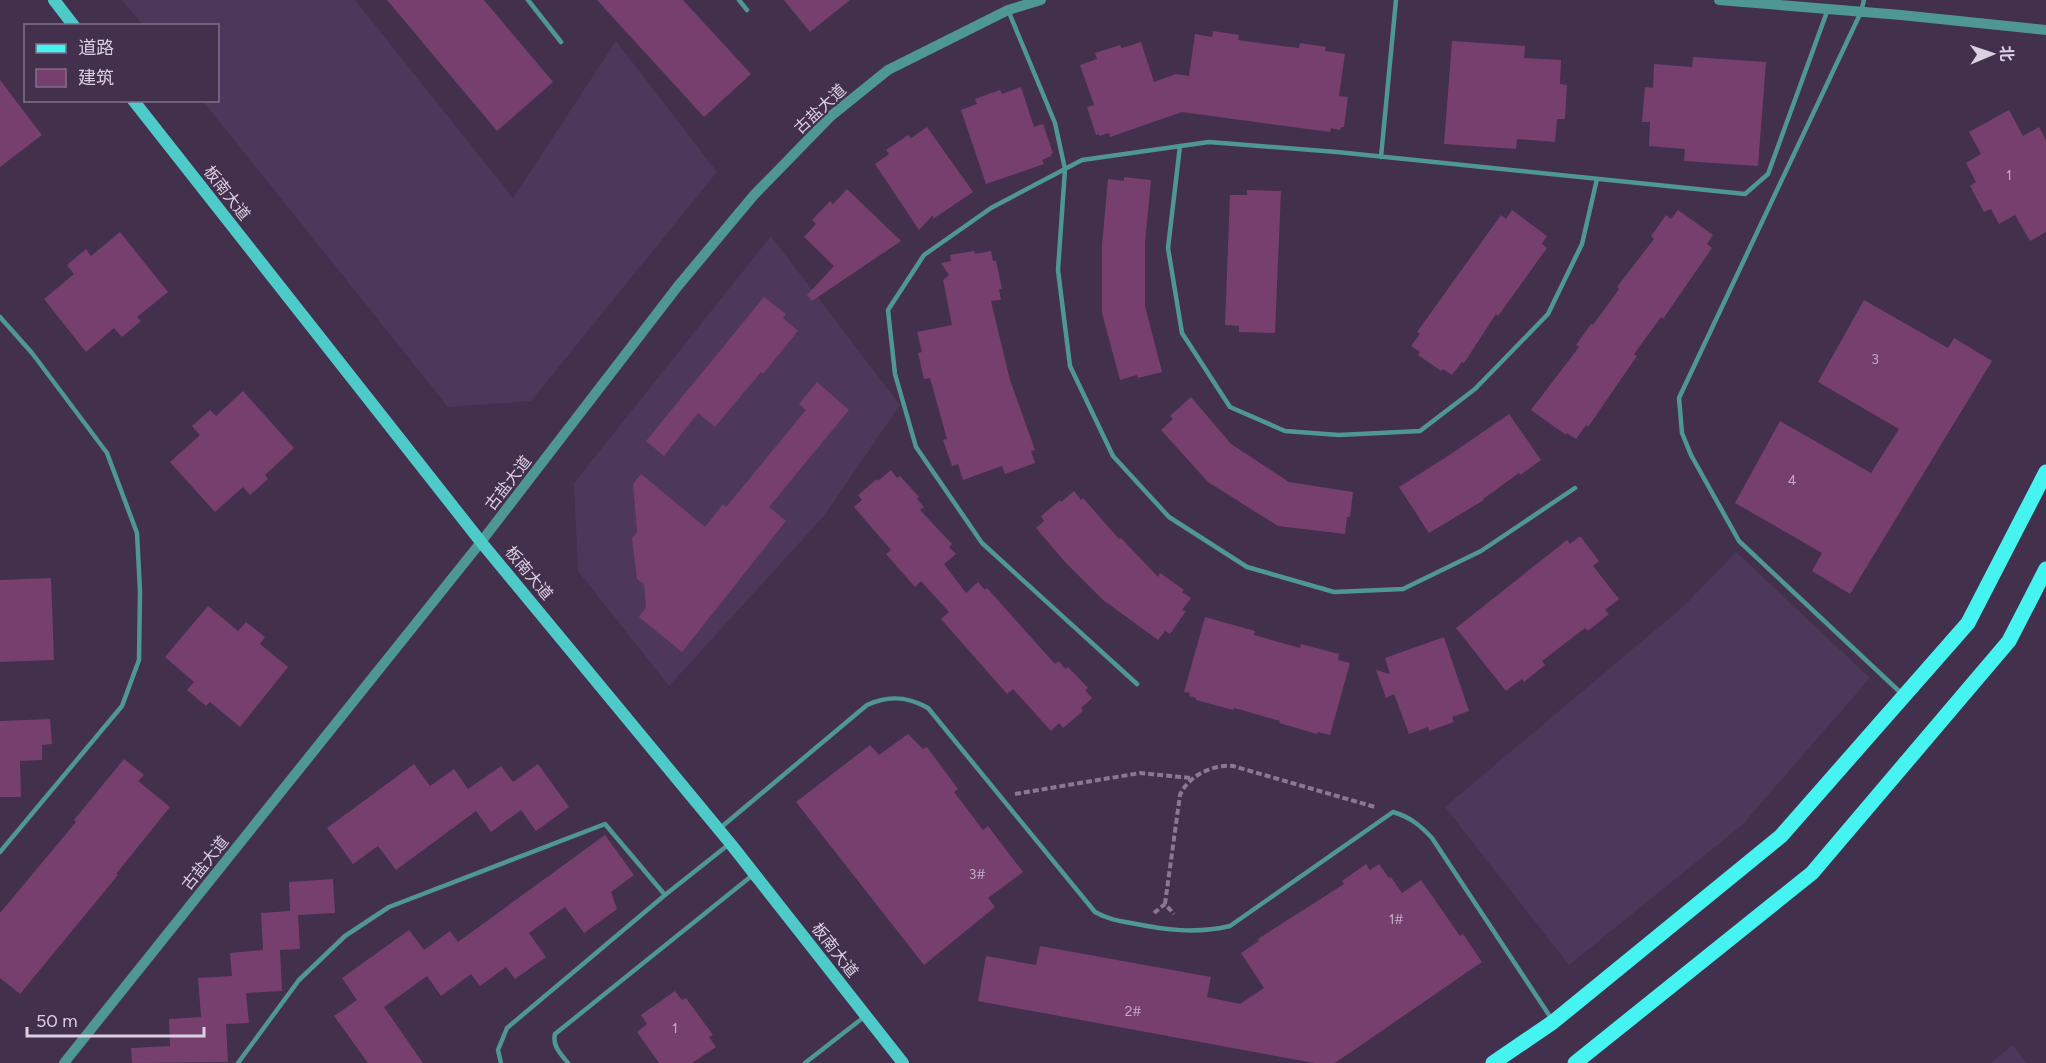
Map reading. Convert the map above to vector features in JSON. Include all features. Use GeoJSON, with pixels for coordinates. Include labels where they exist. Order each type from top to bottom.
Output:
{"type":"FeatureCollection","features":[{"type":"Feature","properties":{"kind":"main road"},"geometry":{"type":"LineString","coordinates":[[54,0],[72,24]]}},
{"type":"Feature","properties":{"kind":"main road","name":"板南大道"},"geometry":{"type":"LineString","coordinates":[[135,102],[481,542],[719,829],[903,1063]]}},
{"type":"Feature","properties":{"kind":"main road"},"geometry":{"type":"LineString","coordinates":[[1493,1063],[1553,1022],[1781,836],[1968,623],[2046,472]]}},
{"type":"Feature","properties":{"kind":"main road"},"geometry":{"type":"LineString","coordinates":[[1575,1063],[1812,873],[2009,641],[2046,569]]}},
{"type":"Feature","properties":{"kind":"street","name":"古盐大道"},"geometry":{"type":"LineString","coordinates":[[64,1063],[481,542],[678,286],[754,195],[831,116],[888,70],[1008,10],[1041,0]]}},
{"type":"Feature","properties":{"kind":"street"},"geometry":{"type":"LineString","coordinates":[[1719,0],[2046,30]]}},
{"type":"Feature","properties":{"kind":"lane"},"geometry":{"type":"LineString","coordinates":[[528,0],[561,42]]}},
{"type":"Feature","properties":{"kind":"lane"},"geometry":{"type":"LineString","coordinates":[[739,0],[747,10]]}},
{"type":"Feature","properties":{"kind":"lane"},"geometry":{"type":"LineString","coordinates":[[1381,157],[1396,0]]}},
{"type":"Feature","properties":{"kind":"lane"},"geometry":{"type":"LineString","coordinates":[[1864,0],[1861,12],[1679,398],[1682,433],[1691,455],[1739,541],[1905,696]]}},
{"type":"Feature","properties":{"kind":"lane"},"geometry":{"type":"LineString","coordinates":[[1137,684],[982,543],[916,447],[895,374],[888,310],[924,255],[991,208],[1082,160],[1209,142],[1745,194],[1768,174],[1828,9]]}},
{"type":"Feature","properties":{"kind":"lane"},"geometry":{"type":"LineString","coordinates":[[1008,10],[1055,123],[1065,169],[1059,270],[1070,366],[1113,456],[1169,517],[1247,567],[1334,592],[1403,589],[1481,551],[1575,488]]}},
{"type":"Feature","properties":{"kind":"lane"},"geometry":{"type":"LineString","coordinates":[[1180,146],[1168,248],[1182,333],[1230,407],[1285,431],[1307,433],[1340,435],[1420,431],[1475,389],[1548,314],[1582,243],[1597,179]]}},
{"type":"Feature","properties":{"kind":"lane"},"geometry":{"type":"LineString","coordinates":[[0,316],[32,353],[107,453],[137,533],[140,591],[139,660],[122,706],[0,852]]}},
{"type":"Feature","properties":{"kind":"lane"},"geometry":{"type":"LineString","coordinates":[[719,829],[867,705],[888,697],[916,701],[928,708],[1095,912],[1114,919],[1174,931],[1206,931],[1230,926],[1393,812],[1407,816],[1420,824],[1432,838],[1533,988],[1553,1022]]}},
{"type":"Feature","properties":{"kind":"lane"},"geometry":{"type":"LineString","coordinates":[[238,1063],[299,980],[345,936],[389,907],[605,824],[665,895]]}},
{"type":"Feature","properties":{"kind":"lane"},"geometry":{"type":"LineString","coordinates":[[501,1063],[498,1050],[507,1028],[730,843]]}},
{"type":"Feature","properties":{"kind":"lane"},"geometry":{"type":"LineString","coordinates":[[568,1063],[556,1047],[555,1034],[754,874]]}},
{"type":"Feature","properties":{"kind":"lane"},"geometry":{"type":"LineString","coordinates":[[805,1063],[866,1016]]}},
{"type":"Feature","properties":{"kind":"path"},"geometry":{"type":"LineString","coordinates":[[1165,904],[1180,795],[1185,784],[1192,778],[1215,766],[1233,766],[1393,812]]}},
{"type":"Feature","properties":{"kind":"path"},"geometry":{"type":"LineString","coordinates":[[1000,796],[1140,773],[1192,778]]}},
{"type":"Feature","properties":{"kind":"shaded area"},"geometry":{"type":"Polygon","coordinates":[[[122,0],[355,0],[513,198],[616,41],[717,172],[531,401],[448,407],[204,102],[219,102],[219,24],[142,24],[122,0]]]}},
{"type":"Feature","properties":{"kind":"shaded area"},"geometry":{"type":"Polygon","coordinates":[[[771,236],[900,405],[824,516],[669,686],[578,571],[574,483],[771,236]]]}},
{"type":"Feature","properties":{"kind":"shaded area"},"geometry":{"type":"Polygon","coordinates":[[[1736,552],[1870,678],[1742,825],[1569,965],[1445,807],[1685,605],[1736,552]]]}},
{"type":"Feature","properties":{"kind":"shaded area"},"geometry":{"type":"Polygon","coordinates":[[[2013,1045],[2026,1063],[1991,1063],[2013,1045]]]}},
{"type":"Feature","properties":{"kind":"building"},"geometry":{"type":"Polygon","coordinates":[[[387,0],[484,0],[553,82],[497,131],[387,0]]]}},
{"type":"Feature","properties":{"kind":"building"},"geometry":{"type":"Polygon","coordinates":[[[597,0],[683,0],[751,74],[704,117],[597,0]]]}},
{"type":"Feature","properties":{"kind":"building"},"geometry":{"type":"Polygon","coordinates":[[[784,0],[850,0],[810,32],[784,0]]]}},
{"type":"Feature","properties":{"kind":"building"},"geometry":{"type":"Polygon","coordinates":[[[1213,31],[1239,35],[1238,40],[1299,48],[1300,43],[1326,47],[1325,51],[1345,54],[1339,96],[1348,97],[1344,127],[1340,130],[1331,128],[1330,132],[1182,112],[1110,137],[1109,133],[1096,135],[1087,107],[1094,105],[1080,65],[1097,59],[1095,53],[1120,45],[1122,48],[1141,42],[1154,82],[1176,74],[1189,76],[1195,34],[1212,37],[1213,31]]]}},
{"type":"Feature","properties":{"kind":"building"},"geometry":{"type":"Polygon","coordinates":[[[1452,41],[1525,46],[1524,58],[1561,60],[1560,84],[1567,85],[1565,119],[1557,119],[1555,142],[1517,139],[1516,149],[1444,144],[1452,41]]]}},
{"type":"Feature","properties":{"kind":"building"},"geometry":{"type":"Polygon","coordinates":[[[1693,57],[1766,62],[1758,166],[1684,161],[1685,149],[1649,146],[1650,122],[1642,122],[1645,87],[1653,88],[1654,64],[1692,67],[1693,57]]]}},
{"type":"Feature","properties":{"kind":"building"},"geometry":{"type":"Polygon","coordinates":[[[0,80],[42,135],[0,167],[0,80]]]}},
{"type":"Feature","properties":{"kind":"building"},"geometry":{"type":"Polygon","coordinates":[[[1021,87],[1034,127],[1043,124],[1053,153],[1042,160],[1044,164],[986,184],[961,110],[977,104],[975,99],[1000,90],[1002,94],[1021,87]]]}},
{"type":"Feature","properties":{"kind":"building"},"geometry":{"type":"Polygon","coordinates":[[[2009,110],[2023,136],[2039,127],[2046,140],[2046,232],[2030,241],[2015,215],[1999,224],[1991,209],[1984,212],[1970,186],[1976,182],[1966,163],[1981,154],[1969,132],[2009,110]]]}},
{"type":"Feature","properties":{"kind":"building"},"geometry":{"type":"Polygon","coordinates":[[[927,127],[973,192],[933,219],[933,215],[919,230],[875,164],[889,154],[886,150],[908,135],[911,138],[927,127]]]}},
{"type":"Feature","properties":{"kind":"building"},"geometry":{"type":"Polygon","coordinates":[[[1124,177],[1151,180],[1145,243],[1145,306],[1162,372],[1120,380],[1102,313],[1102,245],[1108,179],[1124,181],[1124,177]]]}},
{"type":"Feature","properties":{"kind":"building"},"geometry":{"type":"Polygon","coordinates":[[[847,189],[901,241],[812,301],[807,295],[834,266],[804,237],[816,224],[812,220],[830,201],[833,204],[847,189]]]}},
{"type":"Feature","properties":{"kind":"building"},"geometry":{"type":"Polygon","coordinates":[[[1247,190],[1281,191],[1275,333],[1239,332],[1239,326],[1225,325],[1230,195],[1247,195],[1247,190]]]}},
{"type":"Feature","properties":{"kind":"building"},"geometry":{"type":"Polygon","coordinates":[[[1512,210],[1547,236],[1542,244],[1547,248],[1498,316],[1496,314],[1464,363],[1462,362],[1452,375],[1443,369],[1441,371],[1418,355],[1420,352],[1411,346],[1420,334],[1417,332],[1501,215],[1506,219],[1512,210]]]}},
{"type":"Feature","properties":{"kind":"building"},"geometry":{"type":"Polygon","coordinates":[[[1678,210],[1713,235],[1707,244],[1712,248],[1663,319],[1661,317],[1634,354],[1637,356],[1588,427],[1586,425],[1576,439],[1567,433],[1566,435],[1531,410],[1579,347],[1576,345],[1591,324],[1593,325],[1619,289],[1617,287],[1654,239],[1651,236],[1666,215],[1671,219],[1678,210]]]}},
{"type":"Feature","properties":{"kind":"building"},"geometry":{"type":"Polygon","coordinates":[[[120,232],[168,292],[137,317],[141,321],[122,337],[114,328],[86,352],[44,299],[74,274],[67,265],[86,249],[91,256],[120,232]]]}},
{"type":"Feature","properties":{"kind":"building"},"geometry":{"type":"Polygon","coordinates":[[[974,251],[975,254],[991,251],[993,261],[996,261],[1002,289],[999,289],[1001,300],[991,301],[1010,380],[1035,450],[1031,451],[1035,463],[1005,474],[1002,466],[963,480],[958,464],[952,466],[943,440],[947,439],[930,378],[924,379],[918,353],[922,352],[917,332],[952,325],[943,280],[949,275],[941,263],[951,261],[950,255],[974,251]]]}},
{"type":"Feature","properties":{"kind":"building"},"geometry":{"type":"Polygon","coordinates":[[[764,297],[786,314],[783,318],[798,331],[715,427],[698,413],[664,456],[646,441],[764,297]]]}},
{"type":"Feature","properties":{"kind":"building"},"geometry":{"type":"Polygon","coordinates":[[[1864,300],[1948,348],[1954,338],[1992,361],[1850,594],[1812,571],[1822,553],[1735,503],[1780,421],[1871,473],[1899,429],[1818,382],[1864,300]]]}},
{"type":"Feature","properties":{"kind":"building"},"geometry":{"type":"Polygon","coordinates":[[[817,382],[849,410],[769,507],[786,521],[682,652],[639,617],[646,607],[644,584],[637,579],[632,538],[637,532],[633,484],[641,474],[705,527],[723,504],[726,507],[806,410],[799,404],[817,382]]]}},
{"type":"Feature","properties":{"kind":"building"},"geometry":{"type":"Polygon","coordinates":[[[243,391],[294,448],[265,475],[268,479],[250,495],[243,487],[215,512],[170,462],[200,435],[192,426],[210,410],[216,416],[243,391]]]}},
{"type":"Feature","properties":{"kind":"building"},"geometry":{"type":"Polygon","coordinates":[[[1191,397],[1231,444],[1289,482],[1353,492],[1345,534],[1278,526],[1208,482],[1161,430],[1173,419],[1170,416],[1191,397]]]}},
{"type":"Feature","properties":{"kind":"building"},"geometry":{"type":"Polygon","coordinates":[[[1509,414],[1541,460],[1520,475],[1519,473],[1484,500],[1429,533],[1399,487],[1509,414]]]}},
{"type":"Feature","properties":{"kind":"building"},"geometry":{"type":"Polygon","coordinates":[[[891,470],[897,478],[900,476],[919,497],[917,499],[924,507],[920,510],[952,544],[949,547],[956,554],[944,564],[966,593],[978,582],[985,590],[987,588],[1055,664],[1059,661],[1065,669],[1068,667],[1088,688],[1085,690],[1092,698],[1081,708],[1083,711],[1063,728],[1059,723],[1051,731],[1013,689],[1007,694],[941,619],[949,612],[921,581],[915,587],[886,554],[891,550],[854,507],[862,500],[858,495],[891,470]]]}},
{"type":"Feature","properties":{"kind":"building"},"geometry":{"type":"Polygon","coordinates":[[[1074,491],[1158,577],[1160,573],[1184,590],[1182,592],[1191,598],[1182,610],[1186,611],[1170,634],[1165,631],[1158,640],[1103,600],[1065,562],[1036,528],[1044,521],[1041,516],[1074,491]]]}},
{"type":"Feature","properties":{"kind":"building"},"geometry":{"type":"Polygon","coordinates":[[[1579,537],[1599,561],[1593,566],[1619,599],[1605,610],[1609,614],[1588,631],[1585,628],[1542,661],[1545,665],[1524,682],[1522,679],[1506,691],[1456,628],[1567,540],[1570,544],[1579,537]]]}},
{"type":"Feature","properties":{"kind":"building"},"geometry":{"type":"Polygon","coordinates":[[[51,578],[54,660],[0,662],[0,580],[51,578]]]}},
{"type":"Feature","properties":{"kind":"building"},"geometry":{"type":"Polygon","coordinates":[[[208,606],[238,631],[246,622],[265,637],[260,644],[288,667],[240,727],[210,702],[206,706],[187,690],[194,682],[165,657],[208,606]]]}},
{"type":"Feature","properties":{"kind":"building"},"geometry":{"type":"Polygon","coordinates":[[[1205,617],[1255,631],[1254,635],[1300,648],[1301,644],[1339,654],[1338,660],[1350,663],[1330,735],[1318,732],[1317,734],[1245,711],[1196,700],[1189,696],[1190,693],[1184,692],[1205,617]]]}},
{"type":"Feature","properties":{"kind":"building"},"geometry":{"type":"Polygon","coordinates":[[[1444,637],[1469,711],[1452,717],[1454,722],[1429,731],[1428,727],[1409,734],[1394,694],[1386,698],[1376,670],[1390,674],[1385,658],[1444,637]]]}},
{"type":"Feature","properties":{"kind":"building"},"geometry":{"type":"Polygon","coordinates":[[[50,719],[52,744],[42,745],[42,760],[20,761],[21,797],[0,797],[0,721],[50,719]]]}},
{"type":"Feature","properties":{"kind":"building"},"geometry":{"type":"Polygon","coordinates":[[[908,734],[923,749],[927,747],[958,789],[954,792],[983,830],[988,826],[1023,872],[988,898],[995,907],[924,965],[796,802],[870,745],[879,755],[908,734]]]}},
{"type":"Feature","properties":{"kind":"building"},"geometry":{"type":"Polygon","coordinates":[[[124,759],[144,775],[138,781],[170,807],[116,874],[118,875],[20,994],[0,978],[0,913],[76,822],[74,820],[124,759]]]}},
{"type":"Feature","properties":{"kind":"building"},"geometry":{"type":"Polygon","coordinates":[[[414,764],[430,786],[454,769],[468,789],[501,766],[513,782],[538,764],[569,807],[536,831],[521,810],[491,832],[476,811],[396,870],[378,846],[353,864],[327,828],[414,764]]]}},
{"type":"Feature","properties":{"kind":"building"},"geometry":{"type":"Polygon","coordinates":[[[605,835],[634,875],[611,892],[617,909],[584,933],[565,907],[529,933],[546,957],[515,979],[506,967],[480,986],[471,974],[441,996],[427,976],[384,1007],[423,1063],[368,1063],[334,1016],[357,1000],[342,978],[409,930],[424,950],[450,931],[458,942],[605,835]]]}},
{"type":"Feature","properties":{"kind":"building"},"geometry":{"type":"Polygon","coordinates":[[[1366,864],[1370,870],[1379,864],[1402,893],[1421,880],[1460,936],[1463,934],[1482,962],[1335,1063],[1314,1063],[978,1001],[986,956],[1036,965],[1040,946],[1211,977],[1207,997],[1240,1004],[1264,988],[1241,953],[1259,941],[1258,939],[1344,884],[1342,881],[1366,864]]]}},
{"type":"Feature","properties":{"kind":"building"},"geometry":{"type":"Polygon","coordinates":[[[333,879],[335,913],[298,915],[300,949],[280,950],[282,991],[246,993],[249,1023],[226,1024],[228,1062],[132,1063],[131,1048],[170,1046],[169,1019],[201,1017],[198,978],[232,976],[230,953],[263,950],[261,913],[290,911],[289,882],[333,879]]]}},
{"type":"Feature","properties":{"kind":"building"},"geometry":{"type":"Polygon","coordinates":[[[675,991],[682,1000],[686,998],[713,1035],[709,1037],[716,1047],[692,1063],[659,1063],[637,1032],[647,1024],[641,1015],[675,991]]]}}]}
